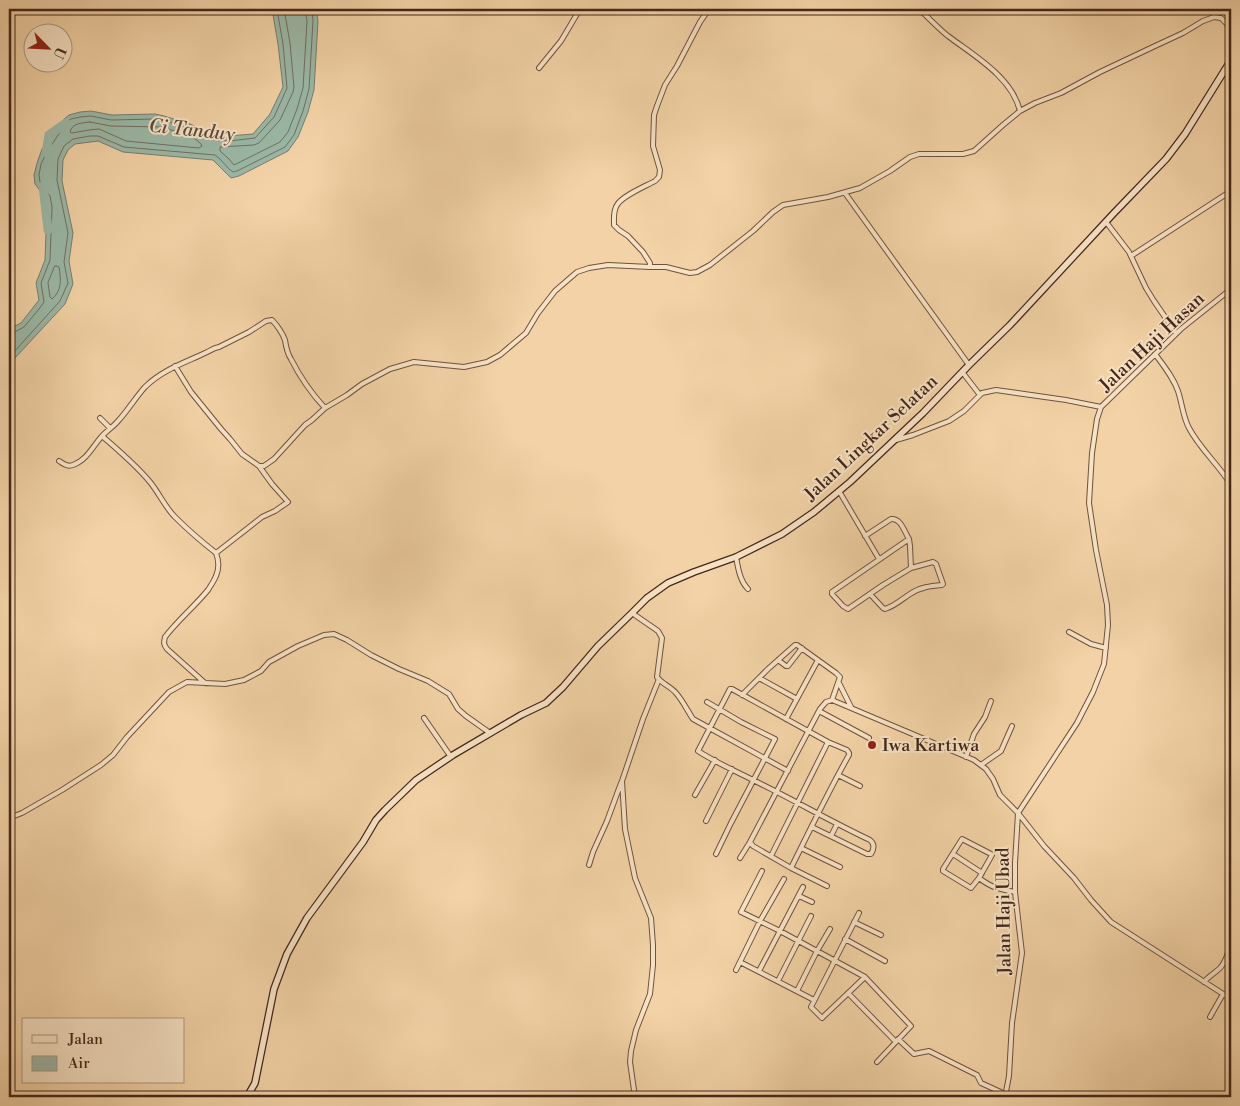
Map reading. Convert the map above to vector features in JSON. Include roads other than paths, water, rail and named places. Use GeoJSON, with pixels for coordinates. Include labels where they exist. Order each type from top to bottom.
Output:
{"type":"FeatureCollection","features":[{"type":"Feature","properties":{"kind":"street"},"geometry":{"type":"LineString","coordinates":[[539,68],[561,41],[580,9]]}},
{"type":"Feature","properties":{"kind":"street"},"geometry":{"type":"LineString","coordinates":[[650,267],[650,263],[643,252],[614,225],[614,211],[622,200],[656,181],[659,177],[660,170],[653,146],[656,106],[665,85],[700,22],[710,9]]}},
{"type":"Feature","properties":{"kind":"street"},"geometry":{"type":"LineString","coordinates":[[919,9],[946,34],[1000,77],[1012,92],[1020,111]]}},
{"type":"Feature","properties":{"kind":"street"},"geometry":{"type":"LineString","coordinates":[[259,466],[264,466],[274,459],[305,425],[325,408],[390,368],[414,362],[464,367],[487,362],[500,355],[526,333],[555,291],[577,272],[608,265],[666,267],[690,273],[697,272],[710,265],[783,205],[828,197],[860,188],[910,157],[919,154],[963,154],[974,150],[1020,111],[1035,103],[1061,94],[1100,72],[1183,33],[1203,21],[1214,17],[1221,18],[1231,28]]}},
{"type":"Feature","properties":{"kind":"street","name":"Jalan Lingkar Selatan"},"geometry":{"type":"LineString","coordinates":[[247,1097],[255,1083],[274,989],[287,954],[307,918],[376,820],[416,780],[490,733],[546,703],[563,687],[598,646],[647,598],[668,583],[736,558],[782,534],[814,512],[839,491],[895,440],[963,373],[1166,159],[1185,134],[1231,60]]}},
{"type":"Feature","properties":{"kind":"street"},"geometry":{"type":"LineString","coordinates":[[1131,256],[1231,191]]}},
{"type":"Feature","properties":{"kind":"street"},"geometry":{"type":"LineString","coordinates":[[845,193],[969,366]]}},
{"type":"Feature","properties":{"kind":"street"},"geometry":{"type":"LineString","coordinates":[[1106,222],[1131,256],[1146,288],[1176,334]]}},
{"type":"Feature","properties":{"kind":"street","name":"Jalan Haji Hasan"},"geometry":{"type":"LineString","coordinates":[[1018,813],[1077,723],[1093,692],[1104,664],[1108,625],[1107,605],[1089,504],[1092,453],[1097,419],[1101,407],[1176,334],[1231,289]]}},
{"type":"Feature","properties":{"kind":"street"},"geometry":{"type":"LineString","coordinates":[[59,461],[66,466],[72,466],[93,450],[102,436],[120,420],[145,388],[162,373],[249,332],[266,321],[272,320],[284,338],[290,358],[300,376],[325,408]]}},
{"type":"Feature","properties":{"kind":"street"},"geometry":{"type":"LineString","coordinates":[[1155,354],[1173,380],[1189,428],[1231,485]]}},
{"type":"Feature","properties":{"kind":"street"},"geometry":{"type":"LineString","coordinates":[[175,366],[191,392],[221,429],[242,454],[259,466],[288,502],[262,517],[216,553]]}},
{"type":"Feature","properties":{"kind":"street"},"geometry":{"type":"LineString","coordinates":[[963,373],[980,395]]}},
{"type":"Feature","properties":{"kind":"street"},"geometry":{"type":"LineString","coordinates":[[895,440],[949,421],[964,411],[982,393],[996,390],[1101,407]]}},
{"type":"Feature","properties":{"kind":"street"},"geometry":{"type":"LineString","coordinates":[[100,418],[110,428]]}},
{"type":"Feature","properties":{"kind":"street"},"geometry":{"type":"LineString","coordinates":[[102,436],[145,476],[175,516],[216,553],[218,573],[214,581],[199,601],[165,636],[164,642],[167,649],[205,683]]}},
{"type":"Feature","properties":{"kind":"street"},"geometry":{"type":"LineString","coordinates":[[839,491],[879,559]]}},
{"type":"Feature","properties":{"kind":"street"},"geometry":{"type":"LineString","coordinates":[[865,536],[891,519],[894,518],[899,521],[909,539],[911,568]]}},
{"type":"Feature","properties":{"kind":"street"},"geometry":{"type":"LineString","coordinates":[[870,594],[885,609],[918,590],[943,584],[936,564],[933,562],[911,568],[870,594],[848,609],[832,593],[909,539]]}},
{"type":"Feature","properties":{"kind":"street"},"geometry":{"type":"LineString","coordinates":[[736,558],[741,578],[748,589]]}},
{"type":"Feature","properties":{"kind":"street"},"geometry":{"type":"LineString","coordinates":[[588,865],[608,822],[658,679],[661,634],[632,613]]}},
{"type":"Feature","properties":{"kind":"street"},"geometry":{"type":"LineString","coordinates":[[1069,632],[1086,642],[1106,648]]}},
{"type":"Feature","properties":{"kind":"street"},"geometry":{"type":"LineString","coordinates":[[9,818],[22,814],[101,765],[113,755],[169,692],[187,682],[225,684],[244,680],[261,671],[269,662],[298,646],[324,635],[334,634],[398,669],[428,681],[449,694],[458,709],[490,733]]}},
{"type":"Feature","properties":{"kind":"street"},"geometry":{"type":"LineString","coordinates":[[742,695],[778,660],[797,645],[839,675],[839,683],[832,700]]}},
{"type":"Feature","properties":{"kind":"street"},"geometry":{"type":"LineString","coordinates":[[778,660],[788,666],[802,648]]}},
{"type":"Feature","properties":{"kind":"street"},"geometry":{"type":"LineString","coordinates":[[786,719],[818,660]]}},
{"type":"Feature","properties":{"kind":"street"},"geometry":{"type":"LineString","coordinates":[[759,678],[797,699]]}},
{"type":"Feature","properties":{"kind":"street"},"geometry":{"type":"LineString","coordinates":[[658,679],[675,691],[693,719],[788,772]]}},
{"type":"Feature","properties":{"kind":"street"},"geometry":{"type":"LineString","coordinates":[[839,683],[851,707]]}},
{"type":"Feature","properties":{"kind":"street"},"geometry":{"type":"LineString","coordinates":[[791,868],[812,827],[818,814],[849,753],[847,750],[828,742],[730,689],[698,752],[754,780],[798,803],[818,814],[837,824],[870,840],[874,845],[872,852],[867,854],[812,827]]}},
{"type":"Feature","properties":{"kind":"street"},"geometry":{"type":"LineString","coordinates":[[740,858],[788,772],[819,711],[826,702],[832,700],[966,756],[981,765],[993,779],[1000,795],[1074,878],[1090,900],[1112,922],[1231,999]]}},
{"type":"Feature","properties":{"kind":"street"},"geometry":{"type":"LineString","coordinates":[[966,756],[974,734],[985,717],[991,701]]}},
{"type":"Feature","properties":{"kind":"street"},"geometry":{"type":"LineString","coordinates":[[707,702],[774,739],[716,854]]}},
{"type":"Feature","properties":{"kind":"street"},"geometry":{"type":"LineString","coordinates":[[819,711],[869,738]]}},
{"type":"Feature","properties":{"kind":"street"},"geometry":{"type":"LineString","coordinates":[[424,718],[451,757]]}},
{"type":"Feature","properties":{"kind":"street"},"geometry":{"type":"LineString","coordinates":[[981,765],[1001,752],[1012,726]]}},
{"type":"Feature","properties":{"kind":"street"},"geometry":{"type":"LineString","coordinates":[[771,856],[828,742]]}},
{"type":"Feature","properties":{"kind":"street"},"geometry":{"type":"LineString","coordinates":[[695,795],[714,760]]}},
{"type":"Feature","properties":{"kind":"street"},"geometry":{"type":"LineString","coordinates":[[706,822],[732,769]]}},
{"type":"Feature","properties":{"kind":"street"},"geometry":{"type":"LineString","coordinates":[[838,775],[860,786]]}},
{"type":"Feature","properties":{"kind":"street"},"geometry":{"type":"LineString","coordinates":[[622,781],[625,829],[635,878],[651,918],[654,965],[650,994],[636,1030],[631,1051],[630,1062],[635,1097]]}},
{"type":"Feature","properties":{"kind":"street","name":"Jalan Haji Ubad"},"geometry":{"type":"LineString","coordinates":[[1005,1096],[1009,1076],[1012,1023],[1022,953],[1015,892],[1018,813]]}},
{"type":"Feature","properties":{"kind":"street"},"geometry":{"type":"LineString","coordinates":[[831,836],[837,824]]}},
{"type":"Feature","properties":{"kind":"street"},"geometry":{"type":"LineString","coordinates":[[962,839],[991,854],[979,878],[971,888],[944,872],[943,869],[953,854],[962,839]]}},
{"type":"Feature","properties":{"kind":"street"},"geometry":{"type":"LineString","coordinates":[[750,842],[753,846],[791,868],[827,886]]}},
{"type":"Feature","properties":{"kind":"street"},"geometry":{"type":"LineString","coordinates":[[801,848],[840,867]]}},
{"type":"Feature","properties":{"kind":"street"},"geometry":{"type":"LineString","coordinates":[[953,854],[982,872]]}},
{"type":"Feature","properties":{"kind":"street"},"geometry":{"type":"LineString","coordinates":[[762,871],[741,912],[780,931],[865,978],[910,1026],[877,1062]]}},
{"type":"Feature","properties":{"kind":"street"},"geometry":{"type":"LineString","coordinates":[[979,878],[990,886],[1015,892]]}},
{"type":"Feature","properties":{"kind":"street"},"geometry":{"type":"LineString","coordinates":[[736,970],[760,921],[784,880]]}},
{"type":"Feature","properties":{"kind":"street"},"geometry":{"type":"LineString","coordinates":[[759,971],[803,887]]}},
{"type":"Feature","properties":{"kind":"street"},"geometry":{"type":"LineString","coordinates":[[799,896],[812,902]]}},
{"type":"Feature","properties":{"kind":"street"},"geometry":{"type":"LineString","coordinates":[[859,913],[811,1007],[822,1018],[865,978]]}},
{"type":"Feature","properties":{"kind":"street"},"geometry":{"type":"LineString","coordinates":[[778,981],[811,916]]}},
{"type":"Feature","properties":{"kind":"street"},"geometry":{"type":"LineString","coordinates":[[854,922],[881,935]]}},
{"type":"Feature","properties":{"kind":"street"},"geometry":{"type":"LineString","coordinates":[[797,991],[830,929]]}},
{"type":"Feature","properties":{"kind":"street"},"geometry":{"type":"LineString","coordinates":[[845,939],[885,960]]}},
{"type":"Feature","properties":{"kind":"street"},"geometry":{"type":"LineString","coordinates":[[1204,982],[1225,962],[1231,945]]}},
{"type":"Feature","properties":{"kind":"street"},"geometry":{"type":"LineString","coordinates":[[740,962],[814,1000]]}},
{"type":"Feature","properties":{"kind":"street"},"geometry":{"type":"LineString","coordinates":[[848,993],[914,1054],[929,1051],[977,1075],[981,1083],[1005,1096]]}},
{"type":"Feature","properties":{"kind":"street"},"geometry":{"type":"LineString","coordinates":[[1210,1016],[1223,994]]}},
{"type":"Feature","properties":{"kind":"water"},"geometry":{"type":"Polygon","coordinates":[[[272,9],[316,9],[318,21],[314,90],[298,137],[288,151],[239,176],[231,178],[213,160],[123,152],[98,141],[75,144],[68,150],[63,160],[62,181],[73,233],[69,261],[73,284],[65,304],[15,358],[9,360],[9,329],[21,323],[39,300],[36,283],[45,260],[47,207],[45,197],[35,184],[34,175],[42,149],[63,120],[69,115],[91,111],[112,115],[155,114],[190,124],[206,134],[228,136],[253,134],[270,114],[283,87],[272,9]]]}},
{"type":"Feature","properties":{"kind":"waterway","name":"Ci Tanduy"},"geometry":{"type":"LineString","coordinates":[[46,153],[49,135],[66,123]]}},
{"type":"Feature","properties":{"kind":"waterway","name":"Ci Tanduy"},"geometry":{"type":"LineString","coordinates":[[43,186],[48,230]]}},
{"type":"Feature","properties":{"kind":"place","name":"Iwa Kartiwa"},"geometry":{"type":"Point","coordinates":[872,745]}}]}
